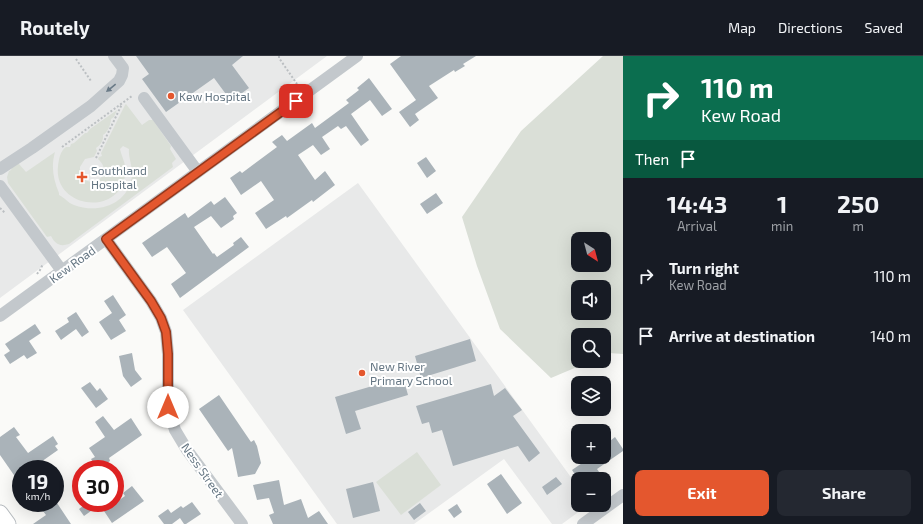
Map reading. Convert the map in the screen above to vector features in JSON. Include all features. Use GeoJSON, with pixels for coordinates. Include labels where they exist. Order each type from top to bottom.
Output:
{"type":"FeatureCollection","features":[{"type":"Feature","properties":{"kind":"main road"},"geometry":{"type":"LineString","coordinates":[[0,513],[8,524]]}},
{"type":"Feature","properties":{"kind":"street"},"geometry":{"type":"LineString","coordinates":[[0,169],[91,106],[120,81],[123,68],[114,56]]}},
{"type":"Feature","properties":{"kind":"street","name":"Kew Road"},"geometry":{"type":"LineString","coordinates":[[0,316],[357,56]]}},
{"type":"Feature","properties":{"kind":"street"},"geometry":{"type":"LineString","coordinates":[[139,97],[198,172]]}},
{"type":"Feature","properties":{"kind":"street"},"geometry":{"type":"LineString","coordinates":[[0,186],[62,271]]}},
{"type":"Feature","properties":{"kind":"street","name":"Ness Street"},"geometry":{"type":"LineString","coordinates":[[106,239],[151,301],[161,318],[166,332],[168,354],[168,407],[175,430],[187,450],[242,524]]}},
{"type":"Feature","properties":{"kind":"street"},"geometry":{"type":"LineString","coordinates":[[583,524],[623,495]]}},
{"type":"Feature","properties":{"kind":"path"},"geometry":{"type":"LineString","coordinates":[[279,56],[297,84]]}},
{"type":"Feature","properties":{"kind":"path"},"geometry":{"type":"LineString","coordinates":[[76,59],[91,81]]}},
{"type":"Feature","properties":{"kind":"path"},"geometry":{"type":"LineString","coordinates":[[62,147],[123,103],[139,97]]}},
{"type":"Feature","properties":{"kind":"path"},"geometry":{"type":"LineString","coordinates":[[96,158],[123,103]]}},
{"type":"Feature","properties":{"kind":"shaded area","name":"Southland Hospital"},"geometry":{"type":"Polygon","coordinates":[[[0,56],[327,56],[0,298],[0,56]]]}},
{"type":"Feature","properties":{"kind":"shaded area"},"geometry":{"type":"Polygon","coordinates":[[[603,56],[623,56],[623,354],[611,353],[611,328],[571,328],[571,368],[575,368],[551,378],[500,329],[477,266],[462,217],[521,131],[603,56]]]}},
{"type":"Feature","properties":{"kind":"shaded area"},"geometry":{"type":"Polygon","coordinates":[[[126,104],[142,125],[149,120],[153,120],[171,146],[170,149],[176,159],[172,163],[173,167],[69,244],[58,244],[51,236],[47,237],[8,183],[7,177],[9,171],[17,163],[26,172],[55,152],[53,172],[59,195],[72,204],[83,208],[110,205],[125,194],[129,186],[132,173],[129,149],[123,146],[120,149],[125,165],[125,176],[120,189],[111,198],[99,202],[87,202],[75,198],[65,191],[59,180],[58,163],[62,151],[66,147],[70,147],[71,144],[87,133],[90,129],[117,110],[114,117],[111,119],[108,130],[103,135],[101,143],[96,148],[97,151],[94,157],[85,159],[80,167],[81,175],[85,180],[91,182],[96,181],[101,177],[104,172],[103,166],[98,159],[102,156],[101,153],[126,104]]]}},
{"type":"Feature","properties":{"kind":"shaded area","name":"New River Primary School"},"geometry":{"type":"Polygon","coordinates":[[[358,183],[571,477],[571,512],[578,512],[562,524],[552,524],[504,459],[414,524],[337,524],[183,310],[358,183]]]}},
{"type":"Feature","properties":{"kind":"shaded area"},"geometry":{"type":"Polygon","coordinates":[[[417,452],[441,485],[401,515],[376,482],[417,452]]]}},
{"type":"Feature","properties":{"kind":"building","name":"Kew Hospital"},"geometry":{"type":"Polygon","coordinates":[[[136,56],[243,56],[232,65],[249,88],[231,101],[214,78],[166,112],[142,79],[149,74],[136,56]]]}},
{"type":"Feature","properties":{"kind":"building"},"geometry":{"type":"Polygon","coordinates":[[[401,56],[476,56],[463,64],[465,66],[455,72],[454,70],[429,86],[438,98],[415,114],[419,120],[410,127],[399,112],[416,100],[390,64],[401,56]]]}},
{"type":"Feature","properties":{"kind":"building"},"geometry":{"type":"Polygon","coordinates":[[[369,78],[392,109],[382,116],[370,100],[351,114],[369,140],[361,146],[346,126],[341,129],[338,126],[322,137],[330,149],[321,155],[313,145],[298,155],[315,180],[325,171],[335,185],[313,202],[312,200],[287,218],[286,216],[266,229],[255,213],[274,200],[261,181],[241,195],[230,178],[240,171],[242,173],[277,147],[272,142],[282,135],[287,141],[312,123],[315,128],[349,103],[346,100],[359,90],[357,88],[369,78]]]}},
{"type":"Feature","properties":{"kind":"building"},"geometry":{"type":"Polygon","coordinates":[[[426,157],[436,171],[427,178],[417,163],[426,157]]]}},
{"type":"Feature","properties":{"kind":"building"},"geometry":{"type":"Polygon","coordinates":[[[436,193],[443,203],[427,214],[420,204],[436,193]]]}},
{"type":"Feature","properties":{"kind":"building"},"geometry":{"type":"Polygon","coordinates":[[[225,197],[237,213],[233,216],[234,219],[221,228],[211,216],[194,227],[213,254],[214,253],[217,257],[234,245],[233,243],[241,237],[249,247],[180,298],[171,284],[186,273],[167,247],[152,257],[142,243],[185,213],[188,218],[211,201],[214,205],[225,197]]]}},
{"type":"Feature","properties":{"kind":"building"},"geometry":{"type":"Polygon","coordinates":[[[113,295],[126,315],[119,320],[126,331],[111,340],[99,322],[112,313],[104,301],[113,295]]]}},
{"type":"Feature","properties":{"kind":"building"},"geometry":{"type":"Polygon","coordinates":[[[76,312],[89,332],[82,337],[76,329],[61,340],[55,331],[69,322],[67,318],[76,312]]]}},
{"type":"Feature","properties":{"kind":"building"},"geometry":{"type":"Polygon","coordinates":[[[35,324],[41,333],[29,341],[37,353],[27,359],[24,355],[10,364],[4,355],[10,351],[5,344],[35,324]]]}},
{"type":"Feature","properties":{"kind":"building"},"geometry":{"type":"Polygon","coordinates":[[[470,339],[476,361],[421,378],[415,356],[470,339]]]}},
{"type":"Feature","properties":{"kind":"building"},"geometry":{"type":"Polygon","coordinates":[[[132,353],[135,370],[142,379],[131,387],[123,376],[119,356],[132,353]]]}},
{"type":"Feature","properties":{"kind":"building"},"geometry":{"type":"Polygon","coordinates":[[[403,377],[408,395],[355,411],[361,429],[346,434],[335,397],[403,377]]]}},
{"type":"Feature","properties":{"kind":"building"},"geometry":{"type":"Polygon","coordinates":[[[90,382],[97,391],[100,388],[108,399],[96,408],[81,388],[90,382]]]}},
{"type":"Feature","properties":{"kind":"building"},"geometry":{"type":"Polygon","coordinates":[[[491,384],[494,396],[505,388],[522,410],[513,416],[540,453],[529,462],[518,446],[453,466],[442,430],[432,433],[429,422],[422,424],[416,406],[491,384]]]}},
{"type":"Feature","properties":{"kind":"building"},"geometry":{"type":"Polygon","coordinates":[[[219,395],[251,442],[254,440],[257,446],[261,463],[255,474],[238,477],[232,448],[228,451],[199,409],[219,395]]]}},
{"type":"Feature","properties":{"kind":"building"},"geometry":{"type":"Polygon","coordinates":[[[103,416],[114,430],[131,418],[142,435],[109,458],[110,460],[92,460],[91,459],[95,457],[89,448],[105,437],[95,422],[103,416]]]}},
{"type":"Feature","properties":{"kind":"building"},"geometry":{"type":"Polygon","coordinates":[[[14,427],[20,435],[16,437],[28,453],[53,436],[58,444],[55,446],[58,450],[44,460],[12,460],[12,472],[0,455],[0,437],[14,427]]]}},
{"type":"Feature","properties":{"kind":"building"},"geometry":{"type":"Polygon","coordinates":[[[615,437],[623,451],[611,459],[611,440],[615,437]]]}},
{"type":"Feature","properties":{"kind":"building"},"geometry":{"type":"Polygon","coordinates":[[[581,464],[604,464],[597,469],[599,472],[573,472],[572,470],[581,464]]]}},
{"type":"Feature","properties":{"kind":"building"},"geometry":{"type":"Polygon","coordinates":[[[501,474],[522,503],[507,514],[487,484],[501,474]]]}},
{"type":"Feature","properties":{"kind":"building"},"geometry":{"type":"Polygon","coordinates":[[[556,477],[562,484],[547,495],[542,487],[556,477]]]}},
{"type":"Feature","properties":{"kind":"building"},"geometry":{"type":"Polygon","coordinates":[[[279,480],[284,505],[301,499],[308,518],[319,511],[328,524],[273,524],[269,515],[274,513],[269,498],[257,500],[253,485],[279,480]]]}},
{"type":"Feature","properties":{"kind":"building"},"geometry":{"type":"Polygon","coordinates":[[[373,482],[380,511],[353,518],[346,489],[373,482]]]}},
{"type":"Feature","properties":{"kind":"building"},"geometry":{"type":"Polygon","coordinates":[[[132,486],[144,501],[112,523],[105,512],[124,512],[124,492],[132,486]]]}},
{"type":"Feature","properties":{"kind":"building"},"geometry":{"type":"Polygon","coordinates":[[[192,502],[201,514],[186,524],[184,524],[180,518],[172,524],[164,524],[158,516],[168,509],[171,513],[181,506],[183,508],[192,502]]]}},
{"type":"Feature","properties":{"kind":"building"},"geometry":{"type":"Polygon","coordinates":[[[420,503],[426,511],[414,520],[408,512],[420,503]]]}},
{"type":"Feature","properties":{"kind":"building"},"geometry":{"type":"Polygon","coordinates":[[[457,504],[462,512],[454,518],[448,510],[457,504]]]}},
{"type":"Feature","properties":{"kind":"building"},"geometry":{"type":"Polygon","coordinates":[[[44,512],[63,512],[71,524],[33,524],[46,515],[44,512]]]}},
{"type":"Feature","properties":{"kind":"building"},"geometry":{"type":"Polygon","coordinates":[[[81,512],[90,512],[84,516],[81,512]]]}},
{"type":"Feature","properties":{"kind":"place","name":"Kew Hospital"},"geometry":{"type":"Point","coordinates":[171,96]}},
{"type":"Feature","properties":{"kind":"place","name":"Southland Hospital"},"geometry":{"type":"Point","coordinates":[82,177]}},
{"type":"Feature","properties":{"kind":"place","name":"New River Primary School"},"geometry":{"type":"Point","coordinates":[362,373]}},
{"type":"Feature","properties":{"kind":"route"},"geometry":{"type":"LineString","coordinates":[[168,407],[168,354],[166,332],[161,318],[151,301],[106,239],[296,101]]}}]}
